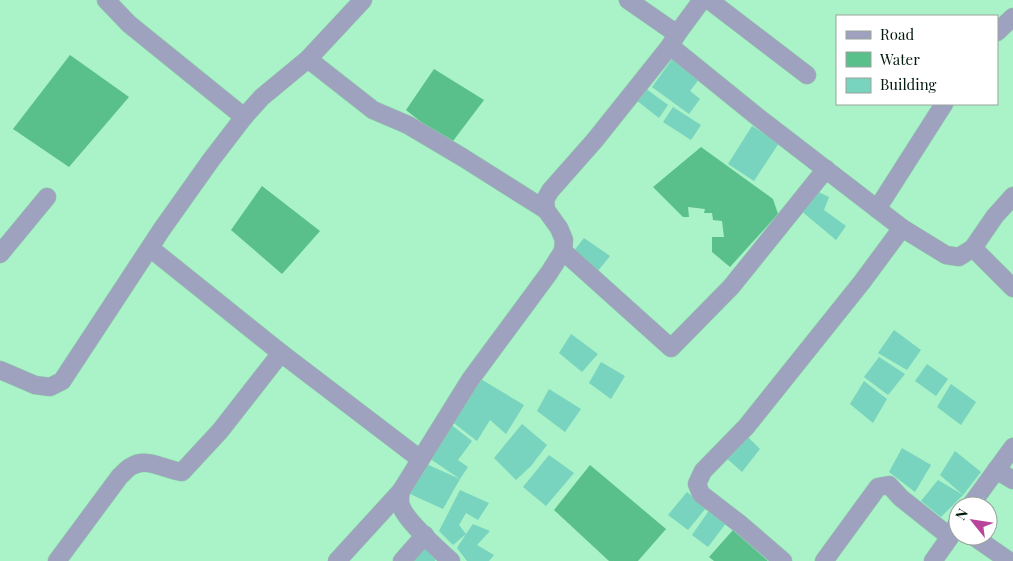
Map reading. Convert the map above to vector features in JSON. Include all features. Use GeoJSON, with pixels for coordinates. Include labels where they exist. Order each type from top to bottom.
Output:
{"type":"FeatureCollection","features":[{"type":"Feature","properties":{"kind":"street"},"geometry":{"type":"LineString","coordinates":[[107,0],[129,24],[244,117]]}},
{"type":"Feature","properties":{"kind":"street"},"geometry":{"type":"LineString","coordinates":[[0,370],[35,385],[50,387],[62,381],[150,248],[211,160],[244,117],[262,97],[308,58],[363,0]]}},
{"type":"Feature","properties":{"kind":"street"},"geometry":{"type":"LineString","coordinates":[[628,0],[759,118],[902,228],[946,254],[959,256],[973,248],[995,216],[1013,196]]}},
{"type":"Feature","properties":{"kind":"street"},"geometry":{"type":"LineString","coordinates":[[546,210],[546,200],[550,191],[595,140],[674,40],[702,0]]}},
{"type":"Feature","properties":{"kind":"street"},"geometry":{"type":"LineString","coordinates":[[709,0],[807,75]]}},
{"type":"Feature","properties":{"kind":"street"},"geometry":{"type":"LineString","coordinates":[[998,31],[1013,17]]}},
{"type":"Feature","properties":{"kind":"street"},"geometry":{"type":"LineString","coordinates":[[308,58],[374,110],[408,125],[546,210],[559,228],[564,240],[563,251],[549,273],[470,380],[400,491],[337,561]]}},
{"type":"Feature","properties":{"kind":"street"},"geometry":{"type":"LineString","coordinates":[[877,209],[943,105]]}},
{"type":"Feature","properties":{"kind":"street"},"geometry":{"type":"LineString","coordinates":[[563,251],[670,348],[731,287],[826,169]]}},
{"type":"Feature","properties":{"kind":"street"},"geometry":{"type":"LineString","coordinates":[[0,254],[47,198]]}},
{"type":"Feature","properties":{"kind":"street"},"geometry":{"type":"LineString","coordinates":[[783,561],[702,494],[697,484],[703,471],[746,427],[862,282],[902,228]]}},
{"type":"Feature","properties":{"kind":"street"},"geometry":{"type":"LineString","coordinates":[[150,248],[281,353],[420,459]]}},
{"type":"Feature","properties":{"kind":"street"},"geometry":{"type":"LineString","coordinates":[[973,248],[1013,288]]}},
{"type":"Feature","properties":{"kind":"street"},"geometry":{"type":"LineString","coordinates":[[58,561],[120,476],[130,466],[140,462],[156,464],[172,471],[182,472],[220,430],[281,353]]}},
{"type":"Feature","properties":{"kind":"street"},"geometry":{"type":"LineString","coordinates":[[977,496],[1013,448]]}},
{"type":"Feature","properties":{"kind":"street"},"geometry":{"type":"LineString","coordinates":[[996,470],[1013,480]]}},
{"type":"Feature","properties":{"kind":"street"},"geometry":{"type":"LineString","coordinates":[[824,561],[878,487],[889,485],[901,498],[948,523]]}},
{"type":"Feature","properties":{"kind":"street"},"geometry":{"type":"LineString","coordinates":[[400,491],[400,504],[404,513],[451,561]]}},
{"type":"Feature","properties":{"kind":"street"},"geometry":{"type":"LineString","coordinates":[[402,561],[425,536]]}},
{"type":"Feature","properties":{"kind":"street"},"geometry":{"type":"LineString","coordinates":[[933,561],[948,538]]}},
{"type":"Feature","properties":{"kind":"street"},"geometry":{"type":"LineString","coordinates":[[987,546],[1009,561]]}},
{"type":"Feature","properties":{"kind":"water"},"geometry":{"type":"Polygon","coordinates":[[[70,55],[129,97],[69,167],[13,129],[70,55]]]}},
{"type":"Feature","properties":{"kind":"water"},"geometry":{"type":"Polygon","coordinates":[[[434,69],[484,100],[450,145],[406,110],[434,69]]]}},
{"type":"Feature","properties":{"kind":"water"},"geometry":{"type":"Polygon","coordinates":[[[701,147],[773,199],[778,214],[730,267],[712,252],[712,237],[724,237],[722,221],[713,220],[712,213],[704,213],[705,209],[688,207],[689,217],[683,217],[653,187],[701,147]]]}},
{"type":"Feature","properties":{"kind":"water"},"geometry":{"type":"Polygon","coordinates":[[[262,186],[320,231],[282,274],[231,230],[262,186]]]}},
{"type":"Feature","properties":{"kind":"water"},"geometry":{"type":"Polygon","coordinates":[[[590,465],[666,529],[638,561],[609,561],[554,510],[590,465]]]}},
{"type":"Feature","properties":{"kind":"water"},"geometry":{"type":"Polygon","coordinates":[[[733,530],[768,561],[714,561],[709,557],[733,530]]]}},
{"type":"Feature","properties":{"kind":"building"},"geometry":{"type":"Polygon","coordinates":[[[673,58],[700,78],[690,91],[700,99],[689,114],[652,87],[673,58]]]}},
{"type":"Feature","properties":{"kind":"building"},"geometry":{"type":"Polygon","coordinates":[[[645,88],[668,105],[659,118],[636,100],[645,88]]]}},
{"type":"Feature","properties":{"kind":"building"},"geometry":{"type":"Polygon","coordinates":[[[673,107],[701,125],[691,140],[663,122],[673,107]]]}},
{"type":"Feature","properties":{"kind":"building"},"geometry":{"type":"Polygon","coordinates":[[[752,126],[779,143],[754,181],[728,164],[752,126]]]}},
{"type":"Feature","properties":{"kind":"building"},"geometry":{"type":"Polygon","coordinates":[[[812,189],[829,197],[824,210],[846,226],[836,240],[799,209],[812,189]]]}},
{"type":"Feature","properties":{"kind":"building"},"geometry":{"type":"Polygon","coordinates":[[[584,238],[610,256],[597,272],[573,252],[584,238]]]}},
{"type":"Feature","properties":{"kind":"building"},"geometry":{"type":"Polygon","coordinates":[[[894,330],[921,350],[907,370],[878,353],[894,330]]]}},
{"type":"Feature","properties":{"kind":"building"},"geometry":{"type":"Polygon","coordinates":[[[571,334],[598,354],[582,372],[559,353],[571,334]]]}},
{"type":"Feature","properties":{"kind":"building"},"geometry":{"type":"Polygon","coordinates":[[[879,357],[905,374],[888,395],[864,377],[879,357]]]}},
{"type":"Feature","properties":{"kind":"building"},"geometry":{"type":"Polygon","coordinates":[[[601,362],[625,376],[611,399],[589,383],[601,362]]]}},
{"type":"Feature","properties":{"kind":"building"},"geometry":{"type":"Polygon","coordinates":[[[927,364],[948,379],[936,396],[915,381],[927,364]]]}},
{"type":"Feature","properties":{"kind":"building"},"geometry":{"type":"Polygon","coordinates":[[[479,378],[524,405],[506,434],[490,420],[477,441],[450,420],[479,378]]]}},
{"type":"Feature","properties":{"kind":"building"},"geometry":{"type":"Polygon","coordinates":[[[864,381],[887,399],[873,423],[850,404],[864,381]]]}},
{"type":"Feature","properties":{"kind":"building"},"geometry":{"type":"Polygon","coordinates":[[[951,384],[976,402],[961,425],[937,407],[951,384]]]}},
{"type":"Feature","properties":{"kind":"building"},"geometry":{"type":"Polygon","coordinates":[[[549,389],[581,409],[565,432],[537,411],[549,389]]]}},
{"type":"Feature","properties":{"kind":"building"},"geometry":{"type":"Polygon","coordinates":[[[449,423],[472,441],[458,460],[468,467],[460,479],[429,458],[449,423]]]}},
{"type":"Feature","properties":{"kind":"building"},"geometry":{"type":"Polygon","coordinates":[[[522,424],[547,445],[531,466],[516,480],[494,458],[522,424]]]}},
{"type":"Feature","properties":{"kind":"building"},"geometry":{"type":"Polygon","coordinates":[[[745,434],[760,449],[742,472],[723,455],[745,434]]]}},
{"type":"Feature","properties":{"kind":"building"},"geometry":{"type":"Polygon","coordinates":[[[902,448],[931,465],[915,492],[889,472],[902,448]]]}},
{"type":"Feature","properties":{"kind":"building"},"geometry":{"type":"Polygon","coordinates":[[[955,451],[981,472],[963,495],[940,475],[955,451]]]}},
{"type":"Feature","properties":{"kind":"building"},"geometry":{"type":"Polygon","coordinates":[[[549,455],[574,473],[546,506],[523,487],[549,455]]]}},
{"type":"Feature","properties":{"kind":"building"},"geometry":{"type":"Polygon","coordinates":[[[424,463],[460,479],[443,509],[408,493],[424,463]]]}},
{"type":"Feature","properties":{"kind":"building"},"geometry":{"type":"Polygon","coordinates":[[[938,480],[963,495],[948,496],[948,510],[941,517],[921,501],[938,480]]]}},
{"type":"Feature","properties":{"kind":"building"},"geometry":{"type":"Polygon","coordinates":[[[460,490],[489,503],[478,520],[466,513],[459,525],[466,534],[453,545],[439,531],[460,490]]]}},
{"type":"Feature","properties":{"kind":"building"},"geometry":{"type":"Polygon","coordinates":[[[687,492],[706,508],[688,530],[668,515],[687,492]]]}},
{"type":"Feature","properties":{"kind":"building"},"geometry":{"type":"Polygon","coordinates":[[[710,509],[727,522],[708,547],[692,535],[710,509]]]}},
{"type":"Feature","properties":{"kind":"building"},"geometry":{"type":"Polygon","coordinates":[[[473,524],[490,531],[477,545],[494,555],[489,561],[467,561],[457,548],[473,524]]]}},
{"type":"Feature","properties":{"kind":"building"},"geometry":{"type":"Polygon","coordinates":[[[419,544],[436,559],[435,561],[405,561],[419,544]]]}}]}
